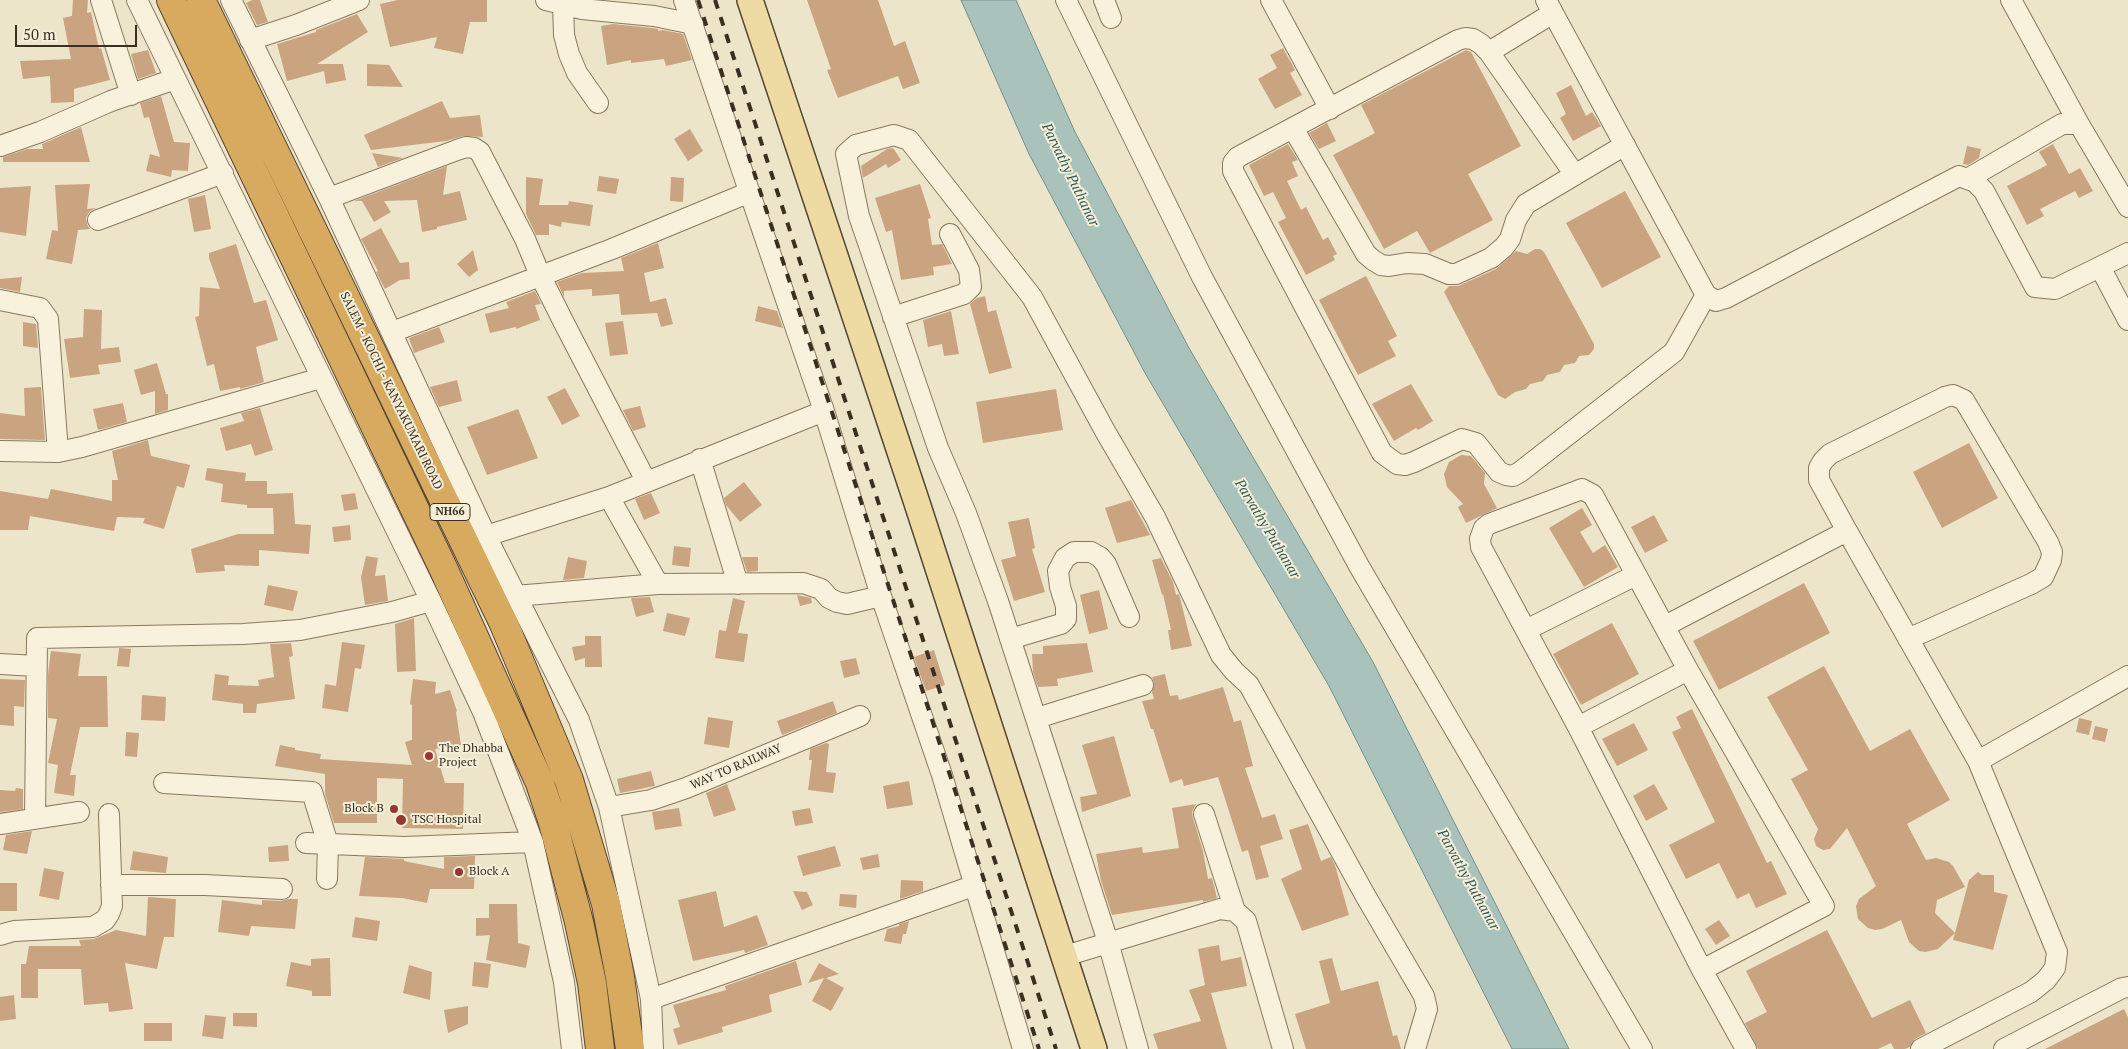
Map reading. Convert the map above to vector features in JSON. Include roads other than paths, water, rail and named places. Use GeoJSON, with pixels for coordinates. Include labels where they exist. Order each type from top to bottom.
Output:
{"type":"FeatureCollection","features":[{"type":"Feature","properties":{"kind":"highway","name":"NH66"},"geometry":{"type":"LineString","coordinates":[[171,0],[444,570],[540,783],[580,922],[592,983],[600,1049]]}},
{"type":"Feature","properties":{"kind":"highway","name":"SALEM - KOCHI - KANYAKUMARI ROAD"},"geometry":{"type":"LineString","coordinates":[[201,0],[500,616],[565,770],[606,904],[620,977],[630,1049]]}},
{"type":"Feature","properties":{"kind":"main road"},"geometry":{"type":"LineString","coordinates":[[750,0],[1094,1049]]}},
{"type":"Feature","properties":{"kind":"street"},"geometry":{"type":"LineString","coordinates":[[101,0],[131,94]]}},
{"type":"Feature","properties":{"kind":"street"},"geometry":{"type":"LineString","coordinates":[[137,0],[174,79],[223,174],[320,378],[431,601],[483,712],[533,842],[564,982],[572,1049]]}},
{"type":"Feature","properties":{"kind":"street"},"geometry":{"type":"LineString","coordinates":[[231,0],[329,198],[486,536],[579,720],[609,807],[651,999],[653,1049]]}},
{"type":"Feature","properties":{"kind":"street"},"geometry":{"type":"LineString","coordinates":[[250,40],[296,25],[359,0]]}},
{"type":"Feature","properties":{"kind":"street"},"geometry":{"type":"LineString","coordinates":[[684,0],[824,411],[881,596],[942,775],[1022,1049]]}},
{"type":"Feature","properties":{"kind":"street"},"geometry":{"type":"LineString","coordinates":[[1066,0],[1202,277],[1359,566],[1642,1049]]}},
{"type":"Feature","properties":{"kind":"street"},"geometry":{"type":"LineString","coordinates":[[1271,0],[1330,109]]}},
{"type":"Feature","properties":{"kind":"street"},"geometry":{"type":"LineString","coordinates":[[2011,0],[2079,124],[2128,208]]}},
{"type":"Feature","properties":{"kind":"street"},"geometry":{"type":"LineString","coordinates":[[554,2],[582,9],[654,16],[693,24]]}},
{"type":"Feature","properties":{"kind":"street"},"geometry":{"type":"LineString","coordinates":[[554,2],[569,54],[577,72],[598,103]]}},
{"type":"Feature","properties":{"kind":"street"},"geometry":{"type":"LineString","coordinates":[[1489,52],[1550,6],[1706,295],[1716,301],[1726,298],[1959,176],[1968,178],[1984,191],[2035,287],[2055,289],[2128,253]]}},
{"type":"Feature","properties":{"kind":"street"},"geometry":{"type":"LineString","coordinates":[[1574,176],[1489,52],[1473,39],[1458,40],[1238,157],[1233,171],[1382,453],[1397,464],[1405,465],[1414,462],[1462,439],[1476,443],[1499,472],[1513,476],[1674,352],[1706,295]]}},
{"type":"Feature","properties":{"kind":"street"},"geometry":{"type":"LineString","coordinates":[[0,146],[174,79]]}},
{"type":"Feature","properties":{"kind":"street"},"geometry":{"type":"LineString","coordinates":[[1968,178],[2062,124],[2079,124]]}},
{"type":"Feature","properties":{"kind":"street"},"geometry":{"type":"LineString","coordinates":[[1293,128],[1366,254],[1381,265],[1418,263],[1425,264],[1441,272],[1456,274],[1491,258],[1504,247],[1510,239],[1516,220],[1526,204],[1625,145]]}},
{"type":"Feature","properties":{"kind":"street"},"geometry":{"type":"LineString","coordinates":[[1138,1049],[1108,942],[1037,718],[966,513],[938,448],[859,216],[846,154],[856,145],[894,135],[909,140],[1032,297],[1105,432],[1155,517],[1221,655],[1234,672],[1249,685],[1365,895],[1424,996],[1427,1009],[1415,1049]]}},
{"type":"Feature","properties":{"kind":"street"},"geometry":{"type":"LineString","coordinates":[[329,198],[440,155],[466,147],[474,148],[484,156],[525,239],[540,275],[646,481]]}},
{"type":"Feature","properties":{"kind":"street"},"geometry":{"type":"LineString","coordinates":[[98,220],[223,174]]}},
{"type":"Feature","properties":{"kind":"street"},"geometry":{"type":"LineString","coordinates":[[392,332],[612,249],[750,192]]}},
{"type":"Feature","properties":{"kind":"street"},"geometry":{"type":"LineString","coordinates":[[893,317],[964,294],[971,287],[969,270],[950,234]]}},
{"type":"Feature","properties":{"kind":"street"},"geometry":{"type":"LineString","coordinates":[[2100,267],[2128,320]]}},
{"type":"Feature","properties":{"kind":"street"},"geometry":{"type":"LineString","coordinates":[[0,300],[40,308],[48,319],[58,452]]}},
{"type":"Feature","properties":{"kind":"street"},"geometry":{"type":"LineString","coordinates":[[0,451],[58,452],[320,378]]}},
{"type":"Feature","properties":{"kind":"street"},"geometry":{"type":"LineString","coordinates":[[1908,639],[2031,584],[2043,577],[2051,560],[2052,552],[2048,542],[1964,400],[1953,395],[1945,397],[1830,454],[1819,468],[1819,480],[1908,639],[1978,761],[2057,952],[2055,968],[2046,980],[2032,992],[1921,1049]]}},
{"type":"Feature","properties":{"kind":"street"},"geometry":{"type":"LineString","coordinates":[[486,536],[609,497],[824,411]]}},
{"type":"Feature","properties":{"kind":"street"},"geometry":{"type":"LineString","coordinates":[[700,459],[738,584]]}},
{"type":"Feature","properties":{"kind":"street"},"geometry":{"type":"LineString","coordinates":[[1702,970],[1824,906],[1688,670],[1593,495],[1588,491],[1577,490],[1489,524],[1481,534],[1481,547],[1578,727],[1702,970],[1746,1049]]}},
{"type":"Feature","properties":{"kind":"street"},"geometry":{"type":"LineString","coordinates":[[609,497],[658,584]]}},
{"type":"Feature","properties":{"kind":"street"},"geometry":{"type":"LineString","coordinates":[[1665,626],[1847,531]]}},
{"type":"Feature","properties":{"kind":"street"},"geometry":{"type":"LineString","coordinates":[[1010,639],[1061,624],[1066,619],[1066,606],[1060,587],[1058,571],[1065,558],[1074,552],[1091,552],[1100,557],[1106,564],[1129,618]]}},
{"type":"Feature","properties":{"kind":"street"},"geometry":{"type":"LineString","coordinates":[[1526,630],[1636,575]]}},
{"type":"Feature","properties":{"kind":"street"},"geometry":{"type":"LineString","coordinates":[[515,596],[658,584],[738,584],[812,585],[821,589],[829,598],[847,604],[881,596]]}},
{"type":"Feature","properties":{"kind":"street"},"geometry":{"type":"LineString","coordinates":[[35,818],[36,666],[38,638],[242,634],[300,630],[392,612],[431,601]]}},
{"type":"Feature","properties":{"kind":"street"},"geometry":{"type":"LineString","coordinates":[[0,664],[36,666]]}},
{"type":"Feature","properties":{"kind":"street"},"geometry":{"type":"LineString","coordinates":[[1578,727],[1688,670]]}},
{"type":"Feature","properties":{"kind":"street"},"geometry":{"type":"LineString","coordinates":[[1978,761],[2128,676]]}},
{"type":"Feature","properties":{"kind":"street"},"geometry":{"type":"LineString","coordinates":[[1037,718],[1143,685]]}},
{"type":"Feature","properties":{"kind":"street","name":"WAY TO RAILWAY"},"geometry":{"type":"LineString","coordinates":[[609,807],[652,800],[686,788],[860,716]]}},
{"type":"Feature","properties":{"kind":"street"},"geometry":{"type":"LineString","coordinates":[[164,783],[312,792],[328,844],[327,880]]}},
{"type":"Feature","properties":{"kind":"street"},"geometry":{"type":"LineString","coordinates":[[0,824],[79,812]]}},
{"type":"Feature","properties":{"kind":"street"},"geometry":{"type":"LineString","coordinates":[[0,935],[14,931],[93,927],[105,920],[112,906],[109,814]]}},
{"type":"Feature","properties":{"kind":"street"},"geometry":{"type":"LineString","coordinates":[[1204,814],[1234,911]]}},
{"type":"Feature","properties":{"kind":"street"},"geometry":{"type":"LineString","coordinates":[[306,843],[404,846],[533,842]]}},
{"type":"Feature","properties":{"kind":"street"},"geometry":{"type":"LineString","coordinates":[[111,885],[205,885],[282,889]]}},
{"type":"Feature","properties":{"kind":"street"},"geometry":{"type":"LineString","coordinates":[[651,999],[973,886]]}},
{"type":"Feature","properties":{"kind":"street"},"geometry":{"type":"LineString","coordinates":[[1065,956],[1220,909],[1234,911],[1246,921],[1283,1049]]}},
{"type":"Feature","properties":{"kind":"street"},"geometry":{"type":"LineString","coordinates":[[2004,1049],[2122,988],[2128,987]]}},
{"type":"Feature","properties":{"kind":"water","name":"Parvathy Puthanar"},"geometry":{"type":"Polygon","coordinates":[[[961,0],[1016,0],[1075,132],[1189,348],[1373,662],[1569,1049],[1512,1049],[1329,686],[1145,373],[1029,154],[961,0]]]}},
{"type":"Feature","properties":{"kind":"railway"},"geometry":{"type":"LineString","coordinates":[[698,0],[1039,1049]]}},
{"type":"Feature","properties":{"kind":"railway"},"geometry":{"type":"LineString","coordinates":[[715,0],[1056,1049]]}},
{"type":"Feature","properties":{"kind":"place","name":"The Dhabba Project"},"geometry":{"type":"Point","coordinates":[429,756]}},
{"type":"Feature","properties":{"kind":"place","name":"Block B"},"geometry":{"type":"Point","coordinates":[394,809]}},
{"type":"Feature","properties":{"kind":"place","name":"TSC Hospital"},"geometry":{"type":"Point","coordinates":[401,820]}},
{"type":"Feature","properties":{"kind":"place","name":"Block A"},"geometry":{"type":"Point","coordinates":[459,872]}}]}
